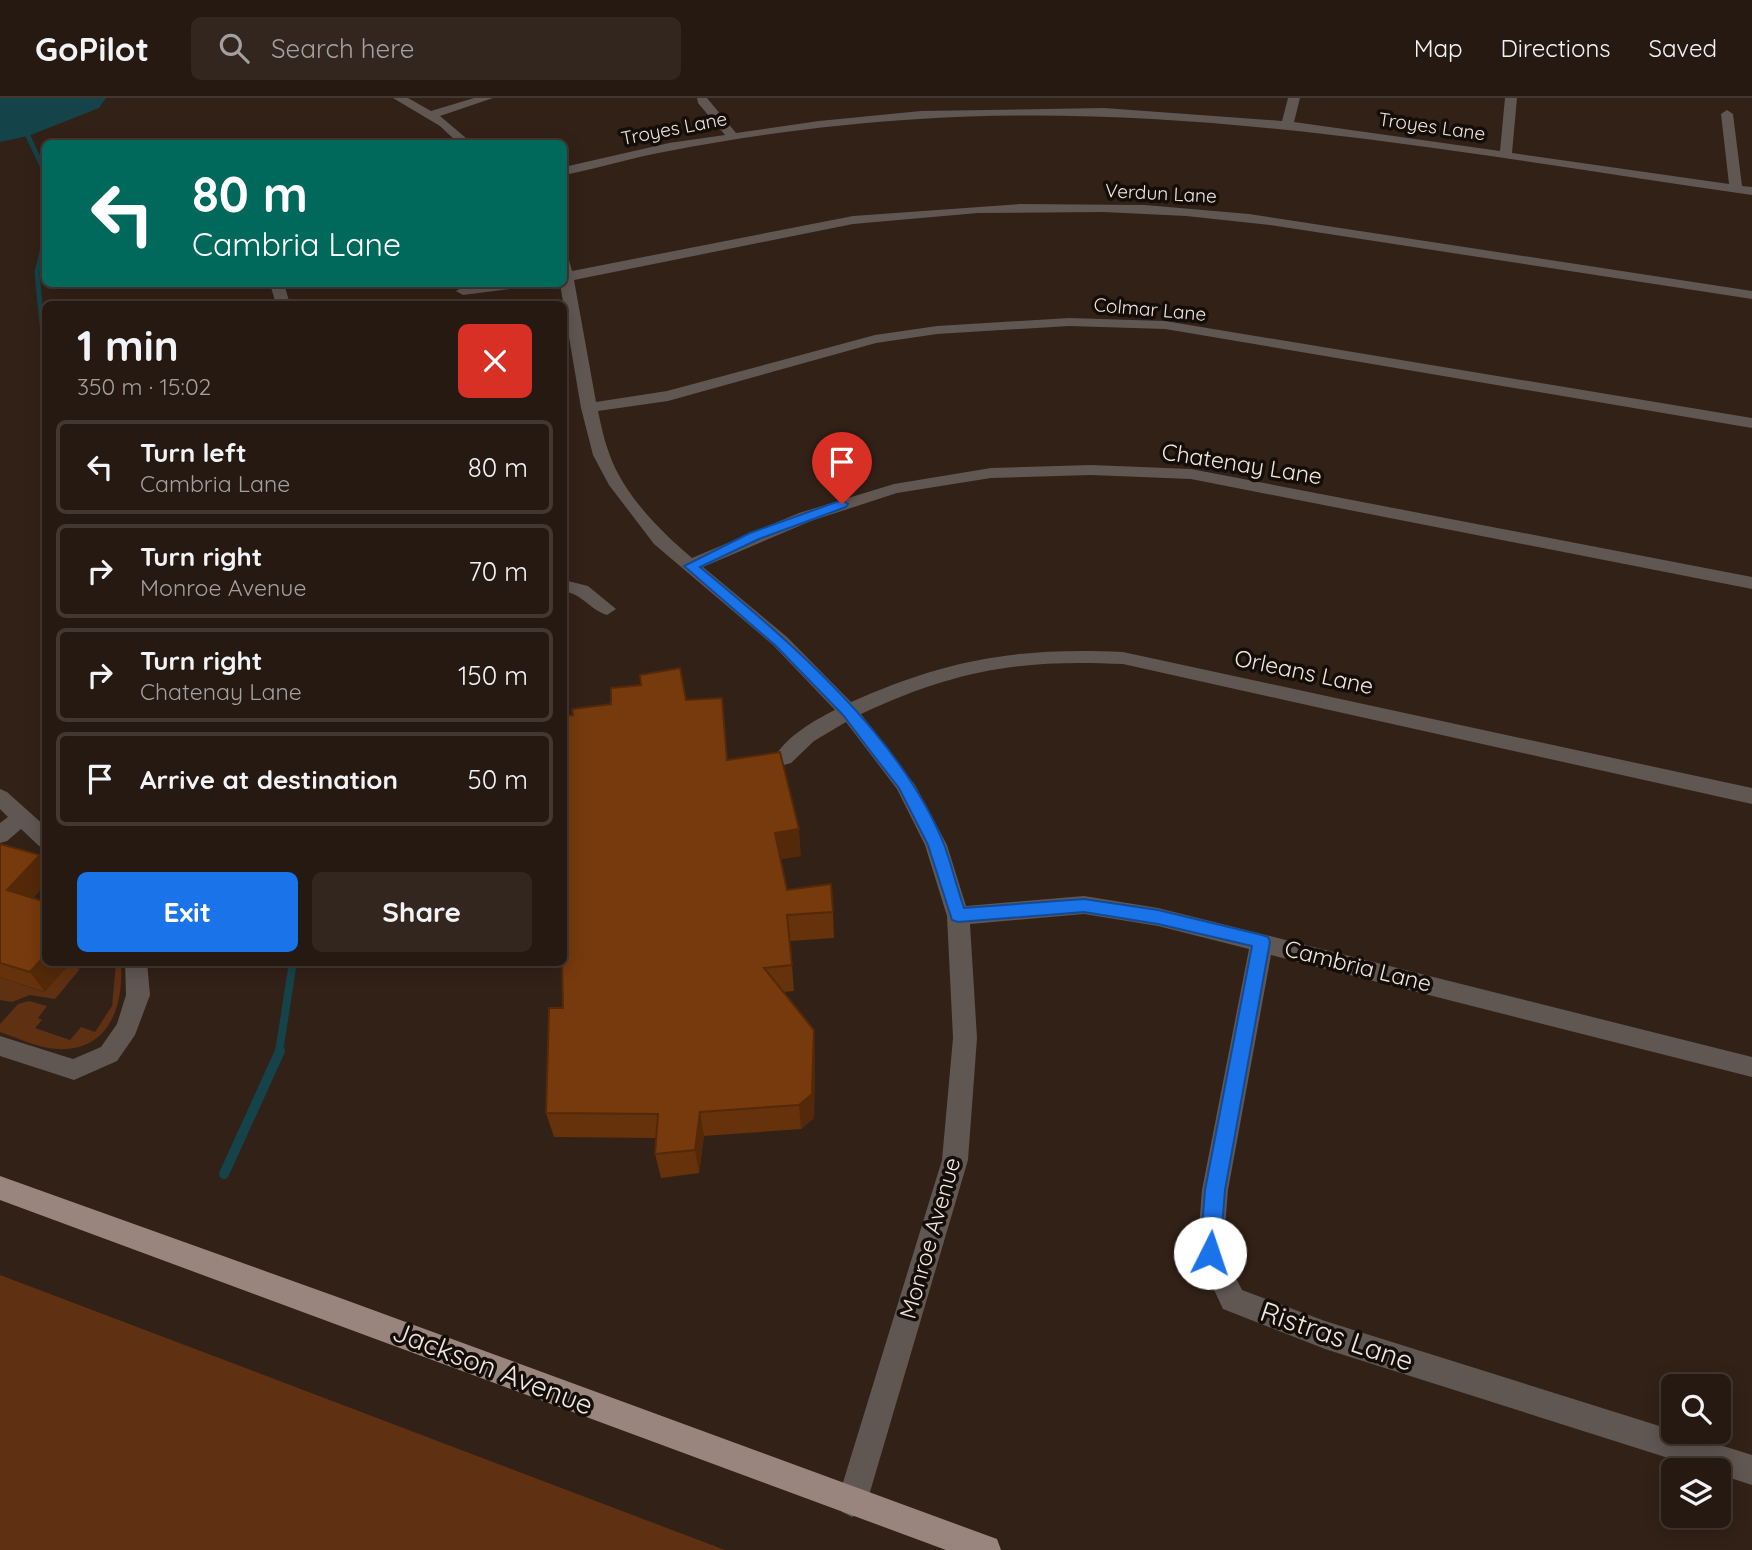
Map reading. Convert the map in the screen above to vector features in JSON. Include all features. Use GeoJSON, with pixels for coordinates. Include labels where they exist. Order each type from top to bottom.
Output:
{"type":"FeatureCollection","features":[{"type":"Feature","properties":{"kind":"main road","name":"Jackson Avenue"},"geometry":{"type":"LineString","coordinates":[[0,1188],[986,1550]]}},
{"type":"Feature","properties":{"kind":"street"},"geometry":{"type":"LineString","coordinates":[[399,98],[444,123],[463,140]]}},
{"type":"Feature","properties":{"kind":"street"},"geometry":{"type":"LineString","coordinates":[[430,116],[469,100],[487,98]]}},
{"type":"Feature","properties":{"kind":"street"},"geometry":{"type":"LineString","coordinates":[[1102,98],[1104,112]]}},
{"type":"Feature","properties":{"kind":"street"},"geometry":{"type":"LineString","coordinates":[[1287,125],[1294,98]]}},
{"type":"Feature","properties":{"kind":"street"},"geometry":{"type":"LineString","coordinates":[[1506,156],[1511,98]]}},
{"type":"Feature","properties":{"kind":"street"},"geometry":{"type":"LineString","coordinates":[[702,100],[732,136]]}},
{"type":"Feature","properties":{"kind":"street","name":"Troyes Lane"},"geometry":{"type":"LineString","coordinates":[[567,170],[732,136],[918,111],[1104,112],[1287,125],[1752,191]]}},
{"type":"Feature","properties":{"kind":"street"},"geometry":{"type":"LineString","coordinates":[[1727,114],[1736,188]]}},
{"type":"Feature","properties":{"kind":"street","name":"Verdun Lane"},"geometry":{"type":"LineString","coordinates":[[567,272],[656,262],[728,243],[893,215],[1003,208],[1117,209],[1226,216],[1752,295]]}},
{"type":"Feature","properties":{"kind":"street","name":"Monroe Avenue"},"geometry":{"type":"LineString","coordinates":[[567,283],[589,408],[601,455],[618,485],[660,540],[780,641],[849,712],[905,785],[936,845],[958,916],[965,1038],[955,1160],[852,1502]]}},
{"type":"Feature","properties":{"kind":"street"},"geometry":{"type":"LineString","coordinates":[[462,293],[499,287]]}},
{"type":"Feature","properties":{"kind":"street","name":"Colmar Lane"},"geometry":{"type":"LineString","coordinates":[[589,408],[668,396],[875,339],[1002,324],[1069,322],[1166,325],[1752,423]]}},
{"type":"Feature","properties":{"kind":"street","name":"Chatenay Lane"},"geometry":{"type":"LineString","coordinates":[[690,566],[754,536],[883,492],[928,482],[1012,471],[1100,470],[1191,474],[1752,583]]}},
{"type":"Feature","properties":{"kind":"street"},"geometry":{"type":"LineString","coordinates":[[567,586],[587,593],[607,609]]}},
{"type":"Feature","properties":{"kind":"street","name":"Orleans Lane"},"geometry":{"type":"LineString","coordinates":[[784,758],[807,736],[849,712],[926,680],[998,661],[1062,655],[1123,658],[1752,796]]}},
{"type":"Feature","properties":{"kind":"street"},"geometry":{"type":"LineString","coordinates":[[0,797],[42,836]]}},
{"type":"Feature","properties":{"kind":"street"},"geometry":{"type":"LineString","coordinates":[[0,835],[21,817]]}},
{"type":"Feature","properties":{"kind":"street","name":"Cambria Lane"},"geometry":{"type":"LineString","coordinates":[[958,916],[1084,905],[1158,917],[1752,1067]]}},
{"type":"Feature","properties":{"kind":"street","name":"Ristras Lane"},"geometry":{"type":"LineString","coordinates":[[1262,942],[1214,1203],[1210,1253],[1233,1300],[1325,1335],[1752,1470]]}},
{"type":"Feature","properties":{"kind":"street"},"geometry":{"type":"LineString","coordinates":[[0,1046],[74,1070],[108,1054],[127,1028],[138,995],[136,966]]}},
{"type":"Feature","properties":{"kind":"shaded area"},"geometry":{"type":"Polygon","coordinates":[[[67,966],[80,969],[55,999],[30,995],[12,1002],[0,1000],[0,977],[44,992],[67,966]]]}},
{"type":"Feature","properties":{"kind":"shaded area"},"geometry":{"type":"Polygon","coordinates":[[[116,966],[121,966],[120,995],[116,1010],[101,1034],[89,1043],[75,1048],[57,1049],[35,1045],[0,1032],[0,1024],[18,1004],[29,1001],[47,1006],[38,1018],[42,1020],[35,1028],[70,1040],[81,1027],[95,1032],[112,1006],[116,966]]]}},
{"type":"Feature","properties":{"kind":"shaded area"},"geometry":{"type":"Polygon","coordinates":[[[0,1275],[725,1550],[0,1550],[0,1275]]]}},
{"type":"Feature","properties":{"kind":"water"},"geometry":{"type":"Polygon","coordinates":[[[0,98],[106,98],[99,108],[28,136],[0,142],[0,98]]]}},
{"type":"Feature","properties":{"kind":"building"},"geometry":{"type":"Polygon","coordinates":[[[680,668],[686,700],[722,698],[727,760],[780,752],[799,829],[775,833],[787,890],[831,884],[833,912],[787,915],[792,965],[764,968],[814,1030],[812,1094],[799,1105],[700,1112],[695,1150],[655,1154],[658,1114],[546,1113],[549,1008],[563,1008],[562,966],[567,966],[567,716],[573,715],[572,709],[611,704],[611,688],[641,685],[640,675],[680,668]]]}},
{"type":"Feature","properties":{"kind":"building"},"geometry":{"type":"Polygon","coordinates":[[[0,844],[40,855],[7,890],[42,901],[42,958],[30,972],[0,963],[0,844]]]}},
{"type":"Feature","properties":{"kind":"waterway"},"geometry":{"type":"LineString","coordinates":[[28,136],[42,166]]}},
{"type":"Feature","properties":{"kind":"waterway"},"geometry":{"type":"LineString","coordinates":[[42,252],[37,272],[42,325]]}},
{"type":"Feature","properties":{"kind":"waterway"},"geometry":{"type":"LineString","coordinates":[[279,1052],[292,966]]}},
{"type":"Feature","properties":{"kind":"waterway"},"geometry":{"type":"LineString","coordinates":[[224,1174],[280,1051]]}},
{"type":"Feature","properties":{"kind":"route"},"geometry":{"type":"LineString","coordinates":[[842,504],[754,536],[690,566],[780,641],[849,712],[877,748],[905,785],[936,845],[958,916],[1084,905],[1158,917],[1262,942],[1215,1190],[1210,1253]]}}]}
